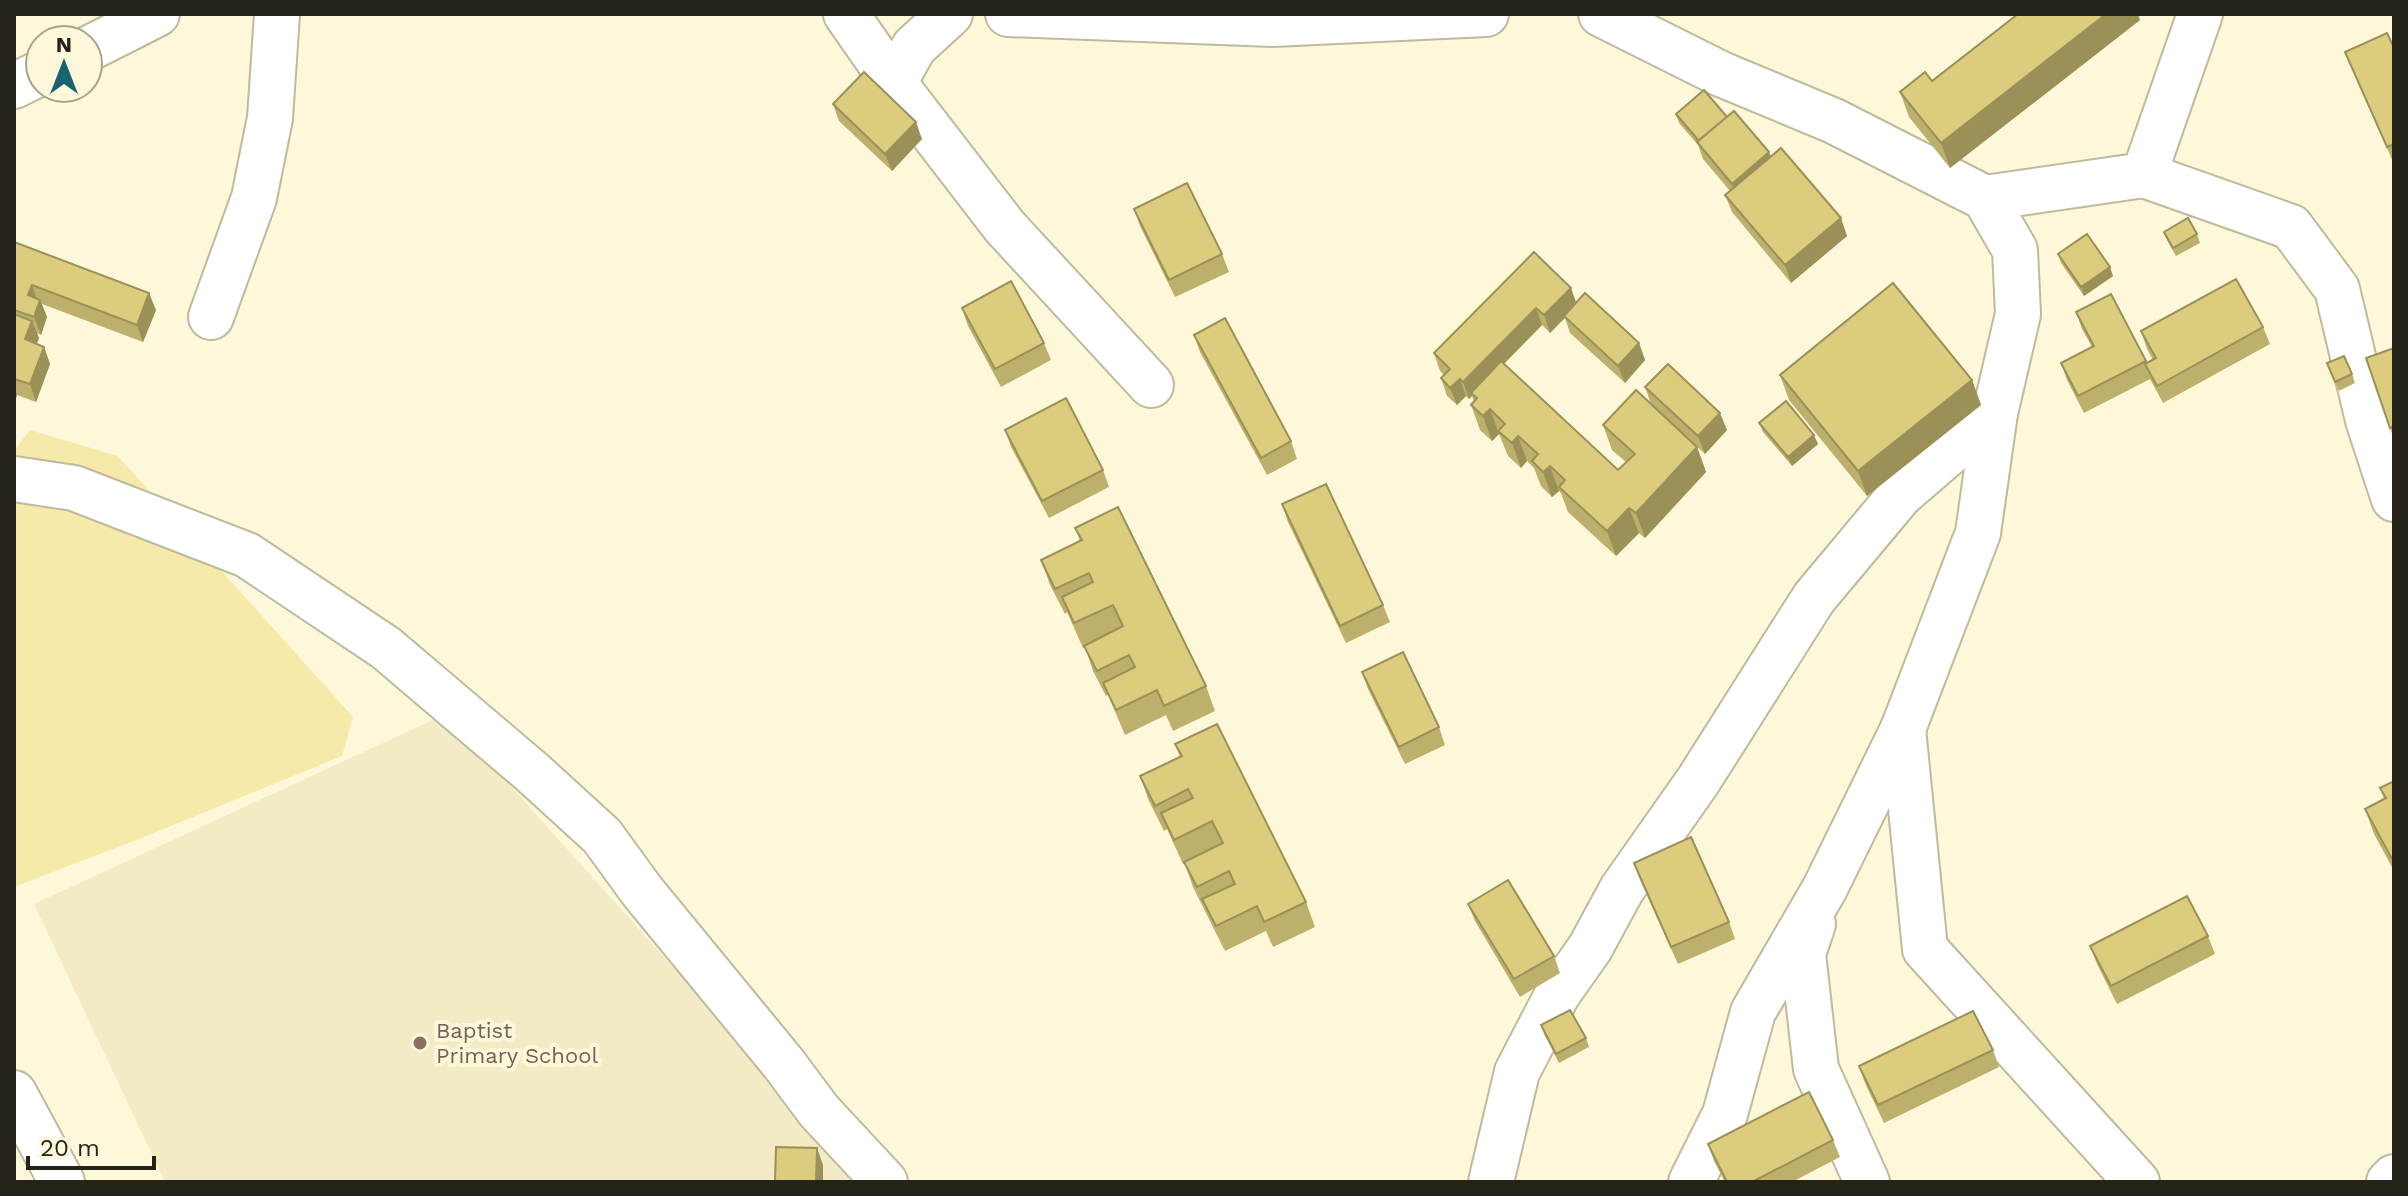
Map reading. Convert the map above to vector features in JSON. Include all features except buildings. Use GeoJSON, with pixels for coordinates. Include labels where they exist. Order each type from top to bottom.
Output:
{"type":"FeatureCollection","features":[{"type":"Feature","properties":{"kind":"street"},"geometry":{"type":"LineString","coordinates":[[104,41],[157,14]]}},
{"type":"Feature","properties":{"kind":"street"},"geometry":{"type":"LineString","coordinates":[[211,317],[254,198],[270,118],[277,14]]}},
{"type":"Feature","properties":{"kind":"street"},"geometry":{"type":"LineString","coordinates":[[846,14],[894,83],[1005,227],[1151,385]]}},
{"type":"Feature","properties":{"kind":"street"},"geometry":{"type":"LineString","coordinates":[[894,83],[914,47],[950,14]]}},
{"type":"Feature","properties":{"kind":"street"},"geometry":{"type":"LineString","coordinates":[[1008,14],[1273,24],[1486,14]]}},
{"type":"Feature","properties":{"kind":"street"},"geometry":{"type":"LineString","coordinates":[[1601,14],[1721,74],[1834,121],[1985,198],[2015,250],[2018,314],[1995,413],[1978,533],[1903,729],[1825,888],[1753,1012],[1725,1114],[1691,1182]]}},
{"type":"Feature","properties":{"kind":"street"},"geometry":{"type":"LineString","coordinates":[[2144,175],[2200,14]]}},
{"type":"Feature","properties":{"kind":"street"},"geometry":{"type":"LineString","coordinates":[[1985,198],[2144,175],[2291,227],[2337,289],[2368,420],[2394,499]]}},
{"type":"Feature","properties":{"kind":"street"},"geometry":{"type":"LineString","coordinates":[[1491,1182],[1517,1072],[1557,995],[1590,948],[1622,889],[1698,781],[1814,598],[1900,495],[1995,413]]}},
{"type":"Feature","properties":{"kind":"street"},"geometry":{"type":"LineString","coordinates":[[14,479],[74,488],[247,555],[386,648],[602,836],[642,891],[819,1111],[885,1182]]}},
{"type":"Feature","properties":{"kind":"street"},"geometry":{"type":"LineString","coordinates":[[1903,729],[1925,949],[2137,1182]]}},
{"type":"Feature","properties":{"kind":"street"},"geometry":{"type":"LineString","coordinates":[[1825,888],[1803,954],[1816,1069],[1867,1182]]}},
{"type":"Feature","properties":{"kind":"street"},"geometry":{"type":"LineString","coordinates":[[14,1093],[62,1182]]}},
{"type":"Feature","properties":{"kind":"street"},"geometry":{"type":"LineString","coordinates":[[2389,1182],[2394,1177]]}},
{"type":"Feature","properties":{"kind":"shaded area"},"geometry":{"type":"Polygon","coordinates":[[[30,430],[118,456],[353,717],[342,756],[14,887],[14,451],[30,430]]]}},
{"type":"Feature","properties":{"kind":"shaded area","name":"Baptist Primary School"},"geometry":{"type":"Polygon","coordinates":[[[446,714],[866,1182],[165,1182],[34,904],[446,714]]]}},
{"type":"Feature","properties":{"kind":"place","name":"Baptist Primary School"},"geometry":{"type":"Point","coordinates":[420,1043]}}]}
